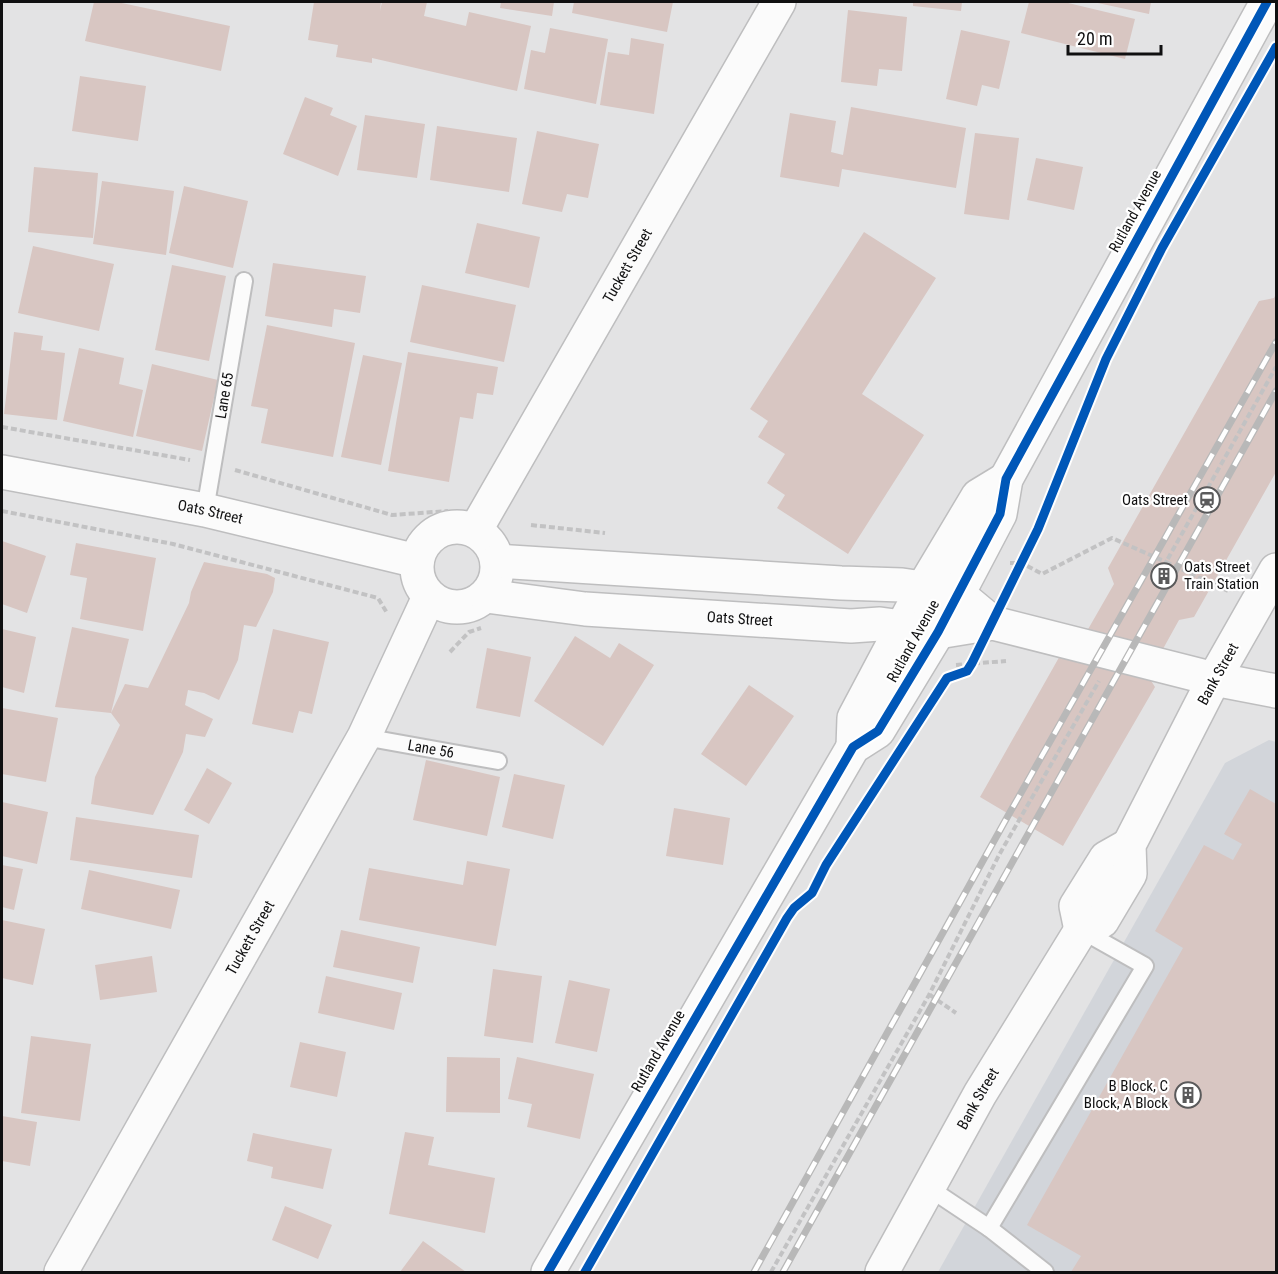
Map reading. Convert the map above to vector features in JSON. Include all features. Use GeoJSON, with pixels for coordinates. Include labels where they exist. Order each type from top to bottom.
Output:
{"type":"FeatureCollection","features":[{"type":"Feature","properties":{"kind":"street","name":"Tuckett Street"},"geometry":{"type":"LineString","coordinates":[[475,531],[779,2]]}},
{"type":"Feature","properties":{"kind":"street","name":"Rutland Avenue"},"geometry":{"type":"LineString","coordinates":[[548,1272],[853,747],[878,731],[938,632],[1000,514],[1006,479],[1267,2]]}},
{"type":"Feature","properties":{"kind":"street","name":"Oats Street"},"geometry":{"type":"LineString","coordinates":[[2,472],[205,510],[417,561]]}},
{"type":"Feature","properties":{"kind":"street","name":"Rutland Avenue"},"geometry":{"type":"LineString","coordinates":[[853,747],[854,718],[923,588],[978,496],[1006,479]]}},
{"type":"Feature","properties":{"kind":"street"},"geometry":{"type":"LineString","coordinates":[[463,527],[475,531],[493,549],[497,561],[494,585],[486,596],[476,603],[458,608],[439,604],[429,597],[421,586],[417,561],[420,549],[438,531],[463,527]]}},
{"type":"Feature","properties":{"kind":"street"},"geometry":{"type":"LineString","coordinates":[[497,561],[923,588],[957,593]]}},
{"type":"Feature","properties":{"kind":"street","name":"Bank Street"},"geometry":{"type":"LineString","coordinates":[[882,1272],[980,1094],[1081,930],[1076,906],[1106,858],[1129,844],[1214,680],[1276,570]]}},
{"type":"Feature","properties":{"kind":"street","name":"Oats Street"},"geometry":{"type":"LineString","coordinates":[[957,593],[993,623]]}},
{"type":"Feature","properties":{"kind":"street","name":"Oats Street"},"geometry":{"type":"LineString","coordinates":[[486,596],[585,609],[903,627],[938,632],[993,623],[1214,680],[1276,691]]}},
{"type":"Feature","properties":{"kind":"street","name":"Tuckett Street"},"geometry":{"type":"LineString","coordinates":[[61,1272],[364,737],[429,597]]}},
{"type":"Feature","properties":{"kind":"lane","name":"Lane 65"},"geometry":{"type":"LineString","coordinates":[[205,510],[244,281]]}},
{"type":"Feature","properties":{"kind":"lane","name":"Lane 56"},"geometry":{"type":"LineString","coordinates":[[364,737],[498,761]]}},
{"type":"Feature","properties":{"kind":"lane"},"geometry":{"type":"LineString","coordinates":[[989,1228],[1145,966],[1081,930]]}},
{"type":"Feature","properties":{"kind":"lane"},"geometry":{"type":"LineString","coordinates":[[929,1188],[989,1228],[1045,1272]]}},
{"type":"Feature","properties":{"kind":"path"},"geometry":{"type":"LineString","coordinates":[[1166,562],[1276,367]]}},
{"type":"Feature","properties":{"kind":"path"},"geometry":{"type":"LineString","coordinates":[[2,512],[173,544],[378,598],[388,615],[384,624]]}},
{"type":"Feature","properties":{"kind":"path"},"geometry":{"type":"LineString","coordinates":[[1022,563],[1042,574],[1112,538],[1229,592]]}},
{"type":"Feature","properties":{"kind":"path"},"geometry":{"type":"LineString","coordinates":[[771,1272],[929,995],[999,855],[1102,677]]}},
{"type":"Feature","properties":{"kind":"path"},"geometry":{"type":"LineString","coordinates":[[929,995],[956,1013]]}},
{"type":"Feature","properties":{"kind":"shaded area","name":"B Block, C Block, A Block"},"geometry":{"type":"Polygon","coordinates":[[[1269,740],[1276,742],[1276,1272],[938,1272],[1225,763],[1269,740]]]}},
{"type":"Feature","properties":{"kind":"building"},"geometry":{"type":"Polygon","coordinates":[[[94,2],[117,2],[230,26],[221,71],[85,41],[94,2]]]}},
{"type":"Feature","properties":{"kind":"building"},"geometry":{"type":"Polygon","coordinates":[[[314,2],[381,2],[380,11],[382,2],[427,2],[424,16],[466,26],[469,12],[531,26],[517,91],[372,58],[372,63],[336,57],[338,45],[308,40],[314,2]]]}},
{"type":"Feature","properties":{"kind":"building"},"geometry":{"type":"Polygon","coordinates":[[[501,2],[554,2],[552,16],[500,8],[501,2]]]}},
{"type":"Feature","properties":{"kind":"building"},"geometry":{"type":"Polygon","coordinates":[[[574,2],[673,2],[667,32],[572,13],[574,2]]]}},
{"type":"Feature","properties":{"kind":"building"},"geometry":{"type":"Polygon","coordinates":[[[913,2],[962,2],[961,11],[913,6],[913,2]]]}},
{"type":"Feature","properties":{"kind":"building"},"geometry":{"type":"Polygon","coordinates":[[[1029,2],[1064,2],[1135,19],[1125,59],[1021,33],[1029,2]]]}},
{"type":"Feature","properties":{"kind":"building"},"geometry":{"type":"Polygon","coordinates":[[[1093,2],[1151,2],[1149,14],[1093,2]]]}},
{"type":"Feature","properties":{"kind":"building"},"geometry":{"type":"Polygon","coordinates":[[[848,10],[907,17],[902,71],[879,69],[877,86],[841,82],[848,10]]]}},
{"type":"Feature","properties":{"kind":"building"},"geometry":{"type":"Polygon","coordinates":[[[550,28],[608,39],[596,104],[524,89],[531,50],[545,53],[550,28]]]}},
{"type":"Feature","properties":{"kind":"building"},"geometry":{"type":"Polygon","coordinates":[[[961,30],[1010,41],[999,89],[982,85],[977,106],[946,99],[961,30]]]}},
{"type":"Feature","properties":{"kind":"building"},"geometry":{"type":"Polygon","coordinates":[[[631,38],[664,44],[654,114],[600,105],[608,52],[629,55],[631,38]]]}},
{"type":"Feature","properties":{"kind":"building"},"geometry":{"type":"Polygon","coordinates":[[[80,76],[146,86],[138,141],[72,131],[80,76]]]}},
{"type":"Feature","properties":{"kind":"building"},"geometry":{"type":"Polygon","coordinates":[[[305,97],[333,108],[330,115],[357,126],[338,176],[283,154],[305,97]]]}},
{"type":"Feature","properties":{"kind":"building"},"geometry":{"type":"Polygon","coordinates":[[[851,107],[966,128],[956,188],[842,169],[839,187],[780,177],[790,113],[836,121],[831,152],[843,155],[851,107]]]}},
{"type":"Feature","properties":{"kind":"building"},"geometry":{"type":"Polygon","coordinates":[[[365,115],[425,124],[417,178],[357,170],[365,115]]]}},
{"type":"Feature","properties":{"kind":"building"},"geometry":{"type":"Polygon","coordinates":[[[437,126],[517,138],[509,192],[430,180],[437,126]]]}},
{"type":"Feature","properties":{"kind":"building"},"geometry":{"type":"Polygon","coordinates":[[[537,131],[599,144],[588,198],[567,194],[562,212],[522,204],[537,131]]]}},
{"type":"Feature","properties":{"kind":"building"},"geometry":{"type":"Polygon","coordinates":[[[975,133],[1019,138],[1009,220],[964,214],[975,133]]]}},
{"type":"Feature","properties":{"kind":"building"},"geometry":{"type":"Polygon","coordinates":[[[1036,158],[1083,167],[1074,210],[1027,200],[1036,158]]]}},
{"type":"Feature","properties":{"kind":"building"},"geometry":{"type":"Polygon","coordinates":[[[34,167],[98,173],[93,238],[28,232],[34,167]]]}},
{"type":"Feature","properties":{"kind":"building"},"geometry":{"type":"Polygon","coordinates":[[[102,181],[174,191],[166,255],[93,244],[102,181]]]}},
{"type":"Feature","properties":{"kind":"building"},"geometry":{"type":"Polygon","coordinates":[[[184,186],[248,201],[233,268],[169,253],[184,186]]]}},
{"type":"Feature","properties":{"kind":"building"},"geometry":{"type":"Polygon","coordinates":[[[477,223],[540,237],[529,288],[465,273],[477,223]]]}},
{"type":"Feature","properties":{"kind":"building"},"geometry":{"type":"Polygon","coordinates":[[[864,232],[936,278],[862,394],[924,435],[848,554],[777,508],[785,495],[767,483],[785,454],[758,437],[768,421],[750,409],[864,232]]]}},
{"type":"Feature","properties":{"kind":"building"},"geometry":{"type":"Polygon","coordinates":[[[33,246],[114,264],[99,331],[18,313],[33,246]]]}},
{"type":"Feature","properties":{"kind":"building"},"geometry":{"type":"Polygon","coordinates":[[[273,263],[366,276],[360,313],[334,309],[332,327],[265,316],[273,263]]]}},
{"type":"Feature","properties":{"kind":"building"},"geometry":{"type":"Polygon","coordinates":[[[172,265],[226,276],[209,361],[155,350],[172,265]]]}},
{"type":"Feature","properties":{"kind":"building"},"geometry":{"type":"Polygon","coordinates":[[[422,285],[516,305],[504,362],[410,342],[422,285]]]}},
{"type":"Feature","properties":{"kind":"building","name":"Oats Street Train Station"},"geometry":{"type":"Polygon","coordinates":[[[1276,294],[1276,472],[1194,617],[1179,620],[1148,676],[1155,687],[1063,846],[980,797],[1070,638],[1083,638],[1114,584],[1108,568],[1259,301],[1274,298],[1276,294]]]}},
{"type":"Feature","properties":{"kind":"building"},"geometry":{"type":"Polygon","coordinates":[[[267,325],[355,343],[333,457],[261,443],[268,409],[251,406],[267,325]]]}},
{"type":"Feature","properties":{"kind":"building"},"geometry":{"type":"Polygon","coordinates":[[[14,332],[43,336],[41,350],[65,353],[57,420],[4,414],[14,332]]]}},
{"type":"Feature","properties":{"kind":"building"},"geometry":{"type":"Polygon","coordinates":[[[79,348],[124,358],[119,384],[143,390],[133,437],[63,421],[79,348]]]}},
{"type":"Feature","properties":{"kind":"building"},"geometry":{"type":"Polygon","coordinates":[[[408,352],[498,367],[493,395],[477,393],[473,419],[460,417],[449,482],[388,471],[408,352]]]}},
{"type":"Feature","properties":{"kind":"building"},"geometry":{"type":"Polygon","coordinates":[[[363,355],[402,363],[381,465],[341,457],[363,355]]]}},
{"type":"Feature","properties":{"kind":"building"},"geometry":{"type":"Polygon","coordinates":[[[152,364],[218,380],[202,451],[136,436],[152,364]]]}},
{"type":"Feature","properties":{"kind":"building"},"geometry":{"type":"Polygon","coordinates":[[[2,541],[46,556],[27,613],[2,604],[2,541]]]}},
{"type":"Feature","properties":{"kind":"building"},"geometry":{"type":"Polygon","coordinates":[[[76,543],[156,558],[143,631],[80,619],[87,578],[70,575],[76,543]]]}},
{"type":"Feature","properties":{"kind":"building"},"geometry":{"type":"Polygon","coordinates":[[[204,562],[267,574],[275,578],[273,592],[256,627],[244,625],[238,660],[219,700],[204,693],[188,690],[185,705],[213,719],[205,737],[186,734],[183,752],[153,815],[91,804],[95,777],[120,725],[111,713],[125,684],[148,688],[189,603],[191,592],[204,562]]]}},
{"type":"Feature","properties":{"kind":"building"},"geometry":{"type":"Polygon","coordinates":[[[72,627],[129,639],[111,713],[55,707],[72,627]]]}},
{"type":"Feature","properties":{"kind":"building"},"geometry":{"type":"Polygon","coordinates":[[[2,629],[36,637],[24,693],[2,687],[2,629]]]}},
{"type":"Feature","properties":{"kind":"building"},"geometry":{"type":"Polygon","coordinates":[[[273,629],[329,642],[312,714],[299,711],[293,733],[252,724],[273,629]]]}},
{"type":"Feature","properties":{"kind":"building"},"geometry":{"type":"Polygon","coordinates":[[[575,636],[610,658],[619,643],[654,665],[603,746],[534,701],[575,636]]]}},
{"type":"Feature","properties":{"kind":"building"},"geometry":{"type":"Polygon","coordinates":[[[487,648],[531,657],[520,717],[476,708],[487,648]]]}},
{"type":"Feature","properties":{"kind":"building"},"geometry":{"type":"Polygon","coordinates":[[[749,685],[794,716],[746,786],[701,754],[749,685]]]}},
{"type":"Feature","properties":{"kind":"building"},"geometry":{"type":"Polygon","coordinates":[[[2,708],[58,718],[46,782],[2,774],[2,708]]]}},
{"type":"Feature","properties":{"kind":"building"},"geometry":{"type":"Polygon","coordinates":[[[426,760],[500,777],[487,836],[413,820],[426,760]]]}},
{"type":"Feature","properties":{"kind":"building"},"geometry":{"type":"Polygon","coordinates":[[[207,768],[232,783],[209,824],[184,810],[207,768]]]}},
{"type":"Feature","properties":{"kind":"building"},"geometry":{"type":"Polygon","coordinates":[[[514,774],[565,785],[553,839],[502,827],[514,774]]]}},
{"type":"Feature","properties":{"kind":"building","name":"B Block, C Block, A Block"},"geometry":{"type":"Polygon","coordinates":[[[1250,789],[1276,804],[1276,1272],[1071,1272],[1081,1256],[1027,1225],[1183,948],[1155,931],[1204,845],[1233,860],[1242,844],[1224,834],[1250,789]]]}},
{"type":"Feature","properties":{"kind":"building"},"geometry":{"type":"Polygon","coordinates":[[[2,802],[48,812],[37,864],[2,856],[2,802]]]}},
{"type":"Feature","properties":{"kind":"building"},"geometry":{"type":"Polygon","coordinates":[[[674,808],[730,818],[723,865],[666,856],[674,808]]]}},
{"type":"Feature","properties":{"kind":"building"},"geometry":{"type":"Polygon","coordinates":[[[76,817],[199,835],[192,878],[70,860],[76,817]]]}},
{"type":"Feature","properties":{"kind":"building"},"geometry":{"type":"Polygon","coordinates":[[[467,861],[510,869],[496,946],[359,920],[369,868],[463,885],[467,861]]]}},
{"type":"Feature","properties":{"kind":"building"},"geometry":{"type":"Polygon","coordinates":[[[2,865],[23,869],[14,910],[2,907],[2,865]]]}},
{"type":"Feature","properties":{"kind":"building"},"geometry":{"type":"Polygon","coordinates":[[[89,870],[180,890],[171,929],[81,909],[89,870]]]}},
{"type":"Feature","properties":{"kind":"building"},"geometry":{"type":"Polygon","coordinates":[[[2,920],[45,929],[33,985],[2,978],[2,920]]]}},
{"type":"Feature","properties":{"kind":"building"},"geometry":{"type":"Polygon","coordinates":[[[341,930],[420,947],[413,983],[333,967],[341,930]]]}},
{"type":"Feature","properties":{"kind":"building"},"geometry":{"type":"Polygon","coordinates":[[[152,956],[157,992],[100,1000],[95,965],[152,956]]]}},
{"type":"Feature","properties":{"kind":"building"},"geometry":{"type":"Polygon","coordinates":[[[493,969],[542,976],[533,1043],[484,1036],[493,969]]]}},
{"type":"Feature","properties":{"kind":"building"},"geometry":{"type":"Polygon","coordinates":[[[326,976],[402,993],[394,1030],[318,1013],[326,976]]]}},
{"type":"Feature","properties":{"kind":"building"},"geometry":{"type":"Polygon","coordinates":[[[569,980],[610,989],[597,1052],[555,1043],[569,980]]]}},
{"type":"Feature","properties":{"kind":"building"},"geometry":{"type":"Polygon","coordinates":[[[31,1036],[91,1044],[80,1121],[21,1113],[31,1036]]]}},
{"type":"Feature","properties":{"kind":"building"},"geometry":{"type":"Polygon","coordinates":[[[300,1042],[346,1052],[337,1097],[290,1087],[300,1042]]]}},
{"type":"Feature","properties":{"kind":"building"},"geometry":{"type":"Polygon","coordinates":[[[447,1057],[500,1058],[500,1113],[446,1112],[447,1057]]]}},
{"type":"Feature","properties":{"kind":"building"},"geometry":{"type":"Polygon","coordinates":[[[517,1057],[594,1074],[580,1139],[527,1127],[532,1104],[508,1099],[517,1057]]]}},
{"type":"Feature","properties":{"kind":"building"},"geometry":{"type":"Polygon","coordinates":[[[2,1116],[37,1122],[30,1166],[2,1161],[2,1116]]]}},
{"type":"Feature","properties":{"kind":"building"},"geometry":{"type":"Polygon","coordinates":[[[405,1132],[434,1137],[428,1165],[495,1178],[485,1233],[389,1214],[405,1132]]]}},
{"type":"Feature","properties":{"kind":"building"},"geometry":{"type":"Polygon","coordinates":[[[253,1133],[332,1149],[323,1189],[271,1178],[273,1167],[247,1161],[253,1133]]]}},
{"type":"Feature","properties":{"kind":"building"},"geometry":{"type":"Polygon","coordinates":[[[285,1206],[332,1225],[318,1259],[272,1240],[285,1206]]]}},
{"type":"Feature","properties":{"kind":"building"},"geometry":{"type":"Polygon","coordinates":[[[423,1241],[466,1272],[400,1272],[423,1241]]]}},
{"type":"Feature","properties":{"kind":"railway"},"geometry":{"type":"LineString","coordinates":[[754,1272],[1009,814],[1276,342]]}},
{"type":"Feature","properties":{"kind":"railway"},"geometry":{"type":"LineString","coordinates":[[783,1272],[1276,391]]}},
{"type":"Feature","properties":{"kind":"cycle path"},"geometry":{"type":"LineString","coordinates":[[548,1272],[853,747],[878,731],[938,632],[1000,514],[1006,479],[1267,2]]}},
{"type":"Feature","properties":{"kind":"cycle path"},"geometry":{"type":"LineString","coordinates":[[585,1272],[787,918],[794,908],[812,893],[826,865],[947,678],[967,671],[972,663],[1038,529],[1106,359],[1162,248],[1276,47]]}},
{"type":"Feature","properties":{"kind":"place","name":"Oats Street"},"geometry":{"type":"Point","coordinates":[1207,500]}},
{"type":"Feature","properties":{"kind":"place","name":"Oats Street Train Station"},"geometry":{"type":"Point","coordinates":[1164,576]}},
{"type":"Feature","properties":{"kind":"place","name":"B Block, C Block, A Block"},"geometry":{"type":"Point","coordinates":[1188,1095]}}]}
